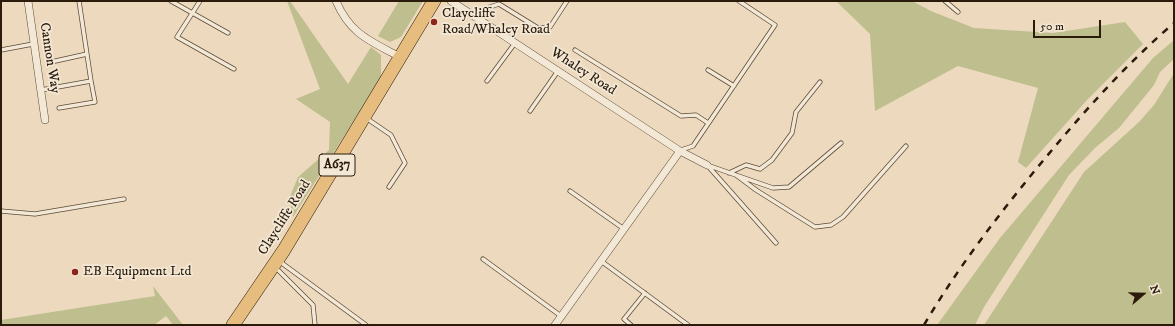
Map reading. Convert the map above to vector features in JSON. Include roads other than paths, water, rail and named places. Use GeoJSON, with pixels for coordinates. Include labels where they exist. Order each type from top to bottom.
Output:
{"type":"FeatureCollection","features":[{"type":"Feature","properties":{"kind":"highway","name":"Claycliffe Road"},"geometry":{"type":"LineString","coordinates":[[233,325],[276,263],[434,1]]}},
{"type":"Feature","properties":{"kind":"street","name":"Cannon Way"},"geometry":{"type":"LineString","coordinates":[[28,1],[45,120]]}},
{"type":"Feature","properties":{"kind":"street"},"geometry":{"type":"LineString","coordinates":[[336,1],[342,16],[349,25],[364,38],[400,57]]}},
{"type":"Feature","properties":{"kind":"street","name":"Whaley Road"},"geometry":{"type":"LineString","coordinates":[[451,1],[680,151],[707,165]]}},
{"type":"Feature","properties":{"kind":"street"},"geometry":{"type":"LineString","coordinates":[[555,325],[680,151]]}},
{"type":"Feature","properties":{"kind":"lane"},"geometry":{"type":"LineString","coordinates":[[59,108],[95,102],[78,1]]}},
{"type":"Feature","properties":{"kind":"lane"},"geometry":{"type":"LineString","coordinates":[[171,1],[228,33]]}},
{"type":"Feature","properties":{"kind":"lane"},"geometry":{"type":"LineString","coordinates":[[200,1],[177,37],[234,69]]}},
{"type":"Feature","properties":{"kind":"lane"},"geometry":{"type":"LineString","coordinates":[[480,20],[490,7],[499,4],[538,28],[550,27],[567,1]]}},
{"type":"Feature","properties":{"kind":"lane"},"geometry":{"type":"LineString","coordinates":[[680,151],[693,146],[775,25],[739,1]]}},
{"type":"Feature","properties":{"kind":"lane"},"geometry":{"type":"LineString","coordinates":[[945,1],[958,12]]}},
{"type":"Feature","properties":{"kind":"lane"},"geometry":{"type":"LineString","coordinates":[[487,81],[515,43]]}},
{"type":"Feature","properties":{"kind":"lane"},"geometry":{"type":"LineString","coordinates":[[1,50],[33,44]]}},
{"type":"Feature","properties":{"kind":"lane"},"geometry":{"type":"LineString","coordinates":[[575,50],[681,116],[696,115],[708,123]]}},
{"type":"Feature","properties":{"kind":"lane"},"geometry":{"type":"LineString","coordinates":[[51,62],[87,54]]}},
{"type":"Feature","properties":{"kind":"lane"},"geometry":{"type":"LineString","coordinates":[[708,70],[734,86]]}},
{"type":"Feature","properties":{"kind":"lane"},"geometry":{"type":"LineString","coordinates":[[530,111],[558,71]]}},
{"type":"Feature","properties":{"kind":"lane"},"geometry":{"type":"LineString","coordinates":[[40,90],[91,81]]}},
{"type":"Feature","properties":{"kind":"lane"},"geometry":{"type":"LineString","coordinates":[[729,173],[746,164],[760,168],[772,160],[792,133],[796,112],[820,82]]}},
{"type":"Feature","properties":{"kind":"lane"},"geometry":{"type":"LineString","coordinates":[[365,117],[391,135],[405,163],[389,187]]}},
{"type":"Feature","properties":{"kind":"lane"},"geometry":{"type":"LineString","coordinates":[[707,165],[773,188],[789,187],[841,144]]}},
{"type":"Feature","properties":{"kind":"lane"},"geometry":{"type":"LineString","coordinates":[[736,175],[756,190],[816,227],[824,227],[843,217],[906,146]]}},
{"type":"Feature","properties":{"kind":"lane"},"geometry":{"type":"LineString","coordinates":[[707,165],[776,243]]}},
{"type":"Feature","properties":{"kind":"lane"},"geometry":{"type":"LineString","coordinates":[[570,191],[624,229]]}},
{"type":"Feature","properties":{"kind":"lane"},"geometry":{"type":"LineString","coordinates":[[1,211],[36,214],[124,199]]}},
{"type":"Feature","properties":{"kind":"lane"},"geometry":{"type":"LineString","coordinates":[[483,259],[562,316]]}},
{"type":"Feature","properties":{"kind":"lane"},"geometry":{"type":"LineString","coordinates":[[601,261],[688,325]]}},
{"type":"Feature","properties":{"kind":"lane"},"geometry":{"type":"LineString","coordinates":[[276,263],[312,305],[315,325]]}},
{"type":"Feature","properties":{"kind":"lane"},"geometry":{"type":"LineString","coordinates":[[276,263],[366,325]]}},
{"type":"Feature","properties":{"kind":"lane"},"geometry":{"type":"LineString","coordinates":[[631,325],[624,320],[645,294]]}},
{"type":"Feature","properties":{"kind":"railway"},"geometry":{"type":"LineString","coordinates":[[924,325],[978,244],[1037,168],[1102,92],[1174,23]]}},
{"type":"Feature","properties":{"kind":"place","name":"Claycliffe Road/Whaley Road"},"geometry":{"type":"Point","coordinates":[434,22]}},
{"type":"Feature","properties":{"kind":"place","name":"EB Equipment Ltd"},"geometry":{"type":"Point","coordinates":[75,272]}}]}
